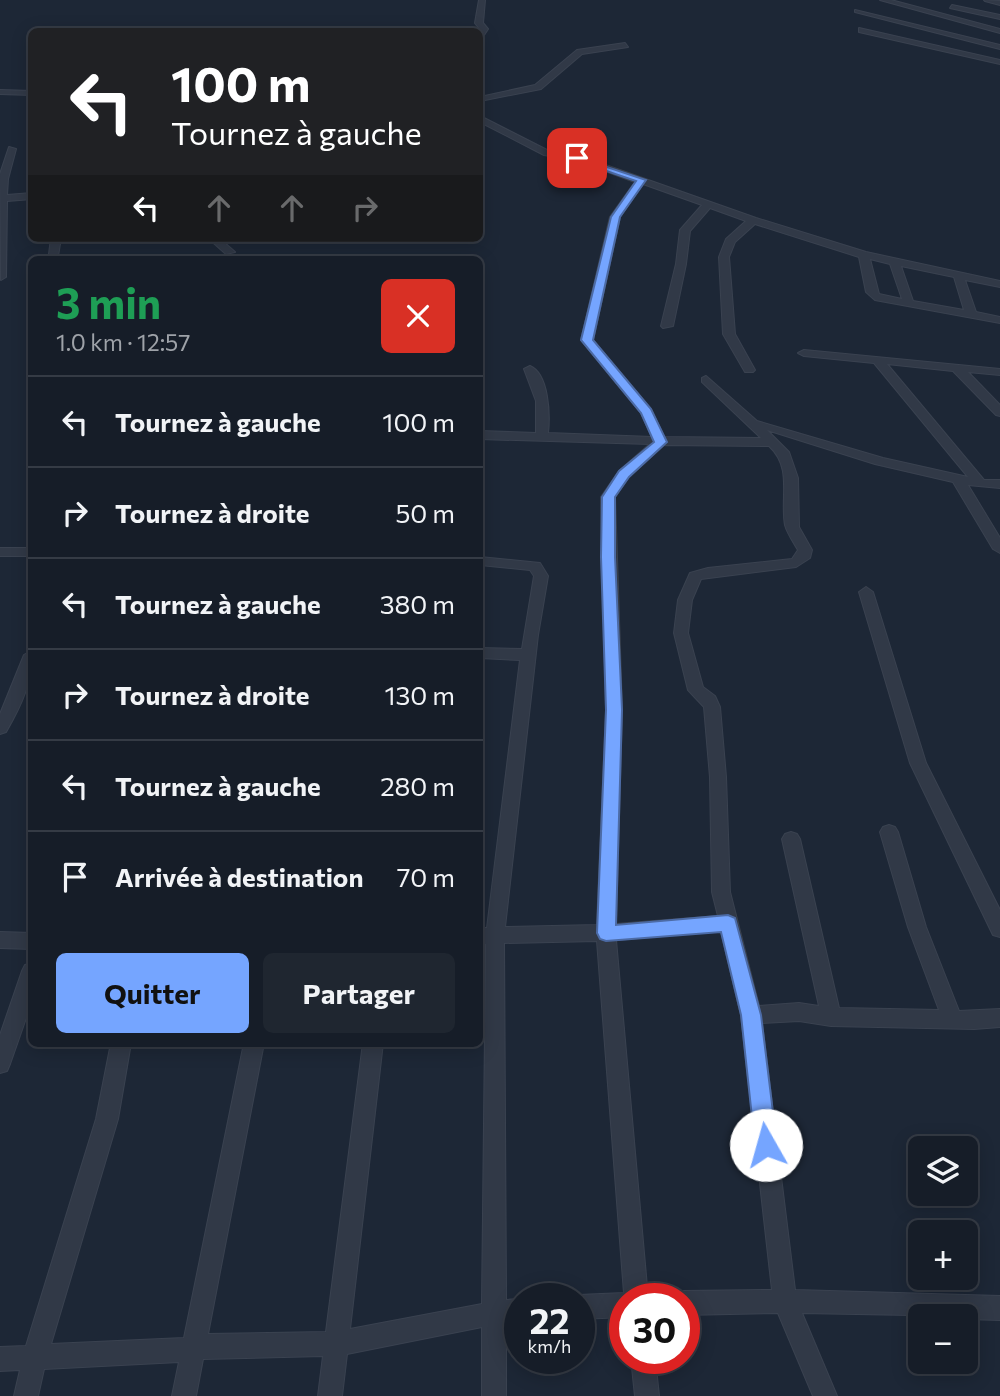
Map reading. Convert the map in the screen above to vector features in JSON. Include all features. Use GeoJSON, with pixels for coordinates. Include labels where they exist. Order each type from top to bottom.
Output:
{"type":"FeatureCollection","features":[{"type":"Feature","properties":{"kind":"street"},"geometry":{"type":"LineString","coordinates":[[482,0],[479,23],[483,32]]}},
{"type":"Feature","properties":{"kind":"street"},"geometry":{"type":"LineString","coordinates":[[883,0],[1000,31]]}},
{"type":"Feature","properties":{"kind":"street"},"geometry":{"type":"LineString","coordinates":[[987,0],[1000,3]]}},
{"type":"Feature","properties":{"kind":"street"},"geometry":{"type":"LineString","coordinates":[[952,7],[1000,17]]}},
{"type":"Feature","properties":{"kind":"street"},"geometry":{"type":"LineString","coordinates":[[857,10],[1000,47]]}},
{"type":"Feature","properties":{"kind":"street"},"geometry":{"type":"LineString","coordinates":[[862,30],[1000,62]]}},
{"type":"Feature","properties":{"kind":"street"},"geometry":{"type":"LineString","coordinates":[[483,98],[538,87],[580,52],[625,46]]}},
{"type":"Feature","properties":{"kind":"street"},"geometry":{"type":"LineString","coordinates":[[0,92],[28,93]]}},
{"type":"Feature","properties":{"kind":"street"},"geometry":{"type":"LineString","coordinates":[[483,120],[547,153],[577,158],[753,220],[864,255],[1000,284]]}},
{"type":"Feature","properties":{"kind":"street"},"geometry":{"type":"LineString","coordinates":[[2,277],[1,199],[3,179],[12,149]]}},
{"type":"Feature","properties":{"kind":"street"},"geometry":{"type":"LineString","coordinates":[[641,180],[615,217],[587,340],[647,412],[660,442]]}},
{"type":"Feature","properties":{"kind":"street"},"geometry":{"type":"LineString","coordinates":[[1,199],[28,196]]}},
{"type":"Feature","properties":{"kind":"street"},"geometry":{"type":"LineString","coordinates":[[667,327],[681,264],[685,230],[709,204]]}},
{"type":"Feature","properties":{"kind":"street"},"geometry":{"type":"LineString","coordinates":[[748,370],[729,334],[724,257],[730,241],[753,220]]}},
{"type":"Feature","properties":{"kind":"street"},"geometry":{"type":"LineString","coordinates":[[54,254],[56,242]]}},
{"type":"Feature","properties":{"kind":"street"},"geometry":{"type":"LineString","coordinates":[[218,242],[230,251]]}},
{"type":"Feature","properties":{"kind":"street"},"geometry":{"type":"LineString","coordinates":[[864,255],[872,295],[1000,320]]}},
{"type":"Feature","properties":{"kind":"street"},"geometry":{"type":"LineString","coordinates":[[895,262],[909,304]]}},
{"type":"Feature","properties":{"kind":"street"},"geometry":{"type":"LineString","coordinates":[[958,275],[971,315]]}},
{"type":"Feature","properties":{"kind":"street"},"geometry":{"type":"LineString","coordinates":[[804,353],[1000,372]]}},
{"type":"Feature","properties":{"kind":"street"},"geometry":{"type":"LineString","coordinates":[[877,360],[980,484]]}},
{"type":"Feature","properties":{"kind":"street"},"geometry":{"type":"LineString","coordinates":[[957,368],[1000,412]]}},
{"type":"Feature","properties":{"kind":"street"},"geometry":{"type":"LineString","coordinates":[[530,369],[542,392],[545,407],[542,436]]}},
{"type":"Feature","properties":{"kind":"street"},"geometry":{"type":"LineString","coordinates":[[706,380],[774,442],[788,461],[792,478],[792,527],[806,550],[803,558],[782,566],[700,574],[692,580],[681,633],[696,690],[709,700],[712,707],[718,777],[720,892],[751,1015],[785,1301],[825,1396]]}},
{"type":"Feature","properties":{"kind":"street"},"geometry":{"type":"LineString","coordinates":[[749,420],[880,461],[980,484],[1000,484]]}},
{"type":"Feature","properties":{"kind":"street"},"geometry":{"type":"LineString","coordinates":[[483,435],[660,442],[774,442]]}},
{"type":"Feature","properties":{"kind":"street"},"geometry":{"type":"LineString","coordinates":[[635,1283],[606,933],[614,710],[608,497],[624,474],[660,442]]}},
{"type":"Feature","properties":{"kind":"street"},"geometry":{"type":"LineString","coordinates":[[958,479],[1000,549]]}},
{"type":"Feature","properties":{"kind":"street"},"geometry":{"type":"LineString","coordinates":[[0,552],[28,552]]}},
{"type":"Feature","properties":{"kind":"street"},"geometry":{"type":"LineString","coordinates":[[483,561],[535,566],[540,571],[530,655],[487,936],[495,1313],[494,1396]]}},
{"type":"Feature","properties":{"kind":"street"},"geometry":{"type":"LineString","coordinates":[[866,592],[918,763],[1000,929]]}},
{"type":"Feature","properties":{"kind":"street"},"geometry":{"type":"LineString","coordinates":[[483,653],[530,655]]}},
{"type":"Feature","properties":{"kind":"street"},"geometry":{"type":"LineString","coordinates":[[0,728],[11,708],[7,695],[28,661]]}},
{"type":"Feature","properties":{"kind":"street"},"geometry":{"type":"LineString","coordinates":[[889,832],[917,927],[952,1018]]}},
{"type":"Feature","properties":{"kind":"street"},"geometry":{"type":"LineString","coordinates":[[790,839],[831,1017]]}},
{"type":"Feature","properties":{"kind":"street"},"geometry":{"type":"LineString","coordinates":[[487,936],[606,933],[728,923]]}},
{"type":"Feature","properties":{"kind":"street"},"geometry":{"type":"LineString","coordinates":[[0,940],[28,942]]}},
{"type":"Feature","properties":{"kind":"street"},"geometry":{"type":"LineString","coordinates":[[0,1064],[28,983]]}},
{"type":"Feature","properties":{"kind":"street"},"geometry":{"type":"LineString","coordinates":[[751,1015],[799,1012],[831,1017],[1000,1018]]}},
{"type":"Feature","properties":{"kind":"street"},"geometry":{"type":"LineString","coordinates":[[26,1396],[35,1356],[107,1119],[120,1047]]}},
{"type":"Feature","properties":{"kind":"street"},"geometry":{"type":"LineString","coordinates":[[184,1396],[253,1047]]}},
{"type":"Feature","properties":{"kind":"street"},"geometry":{"type":"LineString","coordinates":[[330,1396],[372,1047]]}},
{"type":"Feature","properties":{"kind":"street"},"geometry":{"type":"LineString","coordinates":[[700,1303],[785,1301],[1000,1308]]}},
{"type":"Feature","properties":{"kind":"street"},"geometry":{"type":"LineString","coordinates":[[0,1359],[194,1349],[212,1345],[335,1344],[504,1312]]}},
{"type":"Feature","properties":{"kind":"street"},"geometry":{"type":"LineString","coordinates":[[645,1374],[647,1396]]}},
{"type":"Feature","properties":{"kind":"route"},"geometry":{"type":"LineString","coordinates":[[577,158],[641,180],[615,217],[607,245],[602,284],[587,340],[647,412],[657,429],[660,442],[652,452],[624,474],[608,497],[614,710],[606,933],[728,923],[751,1015],[766,1145]]}}]}
